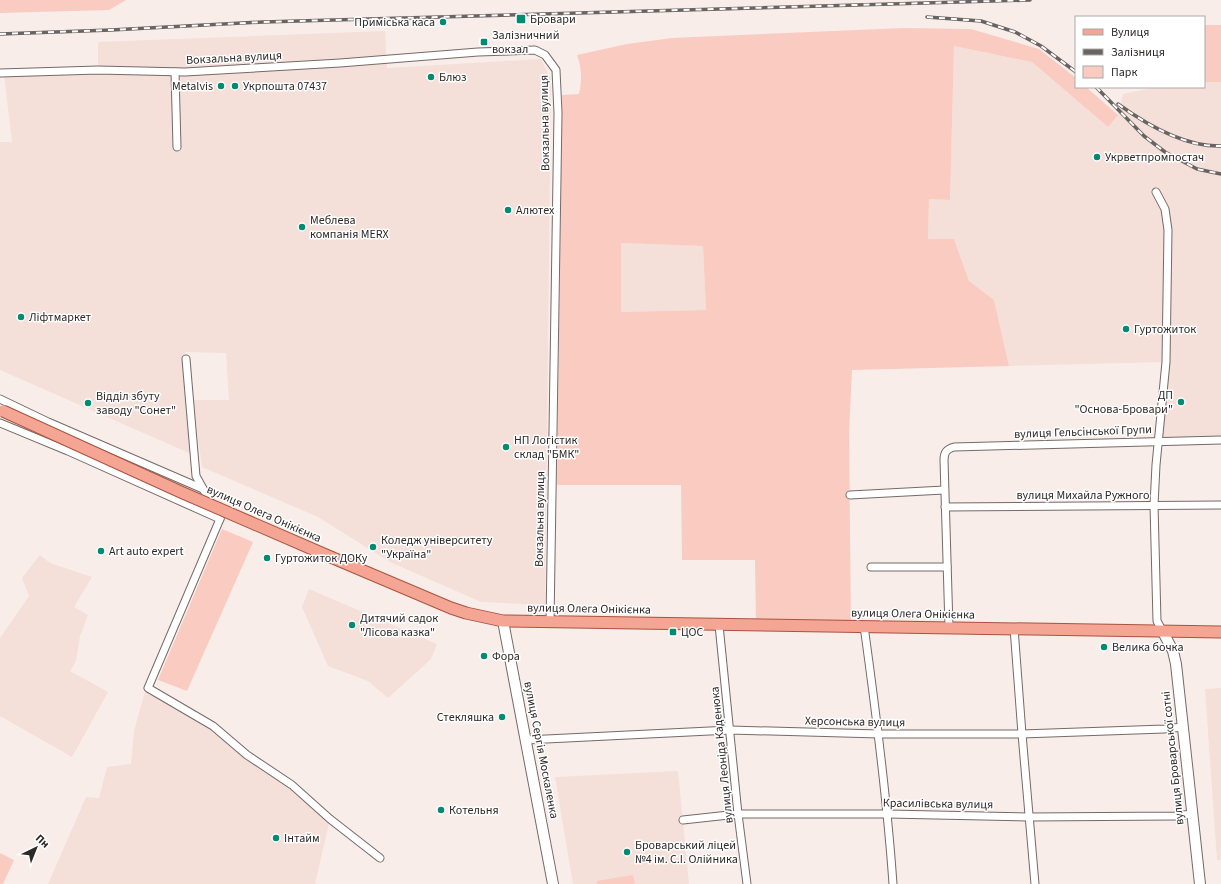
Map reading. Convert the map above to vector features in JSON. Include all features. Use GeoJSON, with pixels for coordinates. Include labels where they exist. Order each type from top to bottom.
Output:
{"type":"FeatureCollection","features":[{"type":"Feature","properties":{"kind":"main road","name":"вулиця Олега Онікієнка"},"geometry":{"type":"LineString","coordinates":[[2,410],[190,496],[451,608],[466,613],[503,620],[550,622],[1221,632]]}},
{"type":"Feature","properties":{"kind":"main road","name":"вулиця Сергія Москаленка"},"geometry":{"type":"LineString","coordinates":[[503,620],[554,884]]}},
{"type":"Feature","properties":{"kind":"main road","name":"вулиця Броварської сотні"},"geometry":{"type":"LineString","coordinates":[[1163,632],[1173,652],[1176,664],[1200,884]]}},
{"type":"Feature","properties":{"kind":"street","name":"Вокзальна вулиця"},"geometry":{"type":"LineString","coordinates":[[0,73],[98,70],[174,72],[355,62],[478,52],[535,50],[545,54],[556,70],[558,113],[550,622]]}},
{"type":"Feature","properties":{"kind":"street"},"geometry":{"type":"LineString","coordinates":[[174,72],[178,147]]}},
{"type":"Feature","properties":{"kind":"street"},"geometry":{"type":"LineString","coordinates":[[1156,192],[1165,210],[1168,230],[1166,362],[1158,441],[1154,505],[1157,621],[1163,632]]}},
{"type":"Feature","properties":{"kind":"street"},"geometry":{"type":"LineString","coordinates":[[186,359],[196,476],[220,519]]}},
{"type":"Feature","properties":{"kind":"street"},"geometry":{"type":"LineString","coordinates":[[0,398],[203,489]]}},
{"type":"Feature","properties":{"kind":"street"},"geometry":{"type":"LineString","coordinates":[[0,423],[68,451],[220,519]]}},
{"type":"Feature","properties":{"kind":"street"},"geometry":{"type":"LineString","coordinates":[[68,451],[76,433]]}},
{"type":"Feature","properties":{"kind":"street","name":"вулиця Гельсінської Групи"},"geometry":{"type":"LineString","coordinates":[[944,490],[944,460],[946,451],[954,447],[1221,440]]}},
{"type":"Feature","properties":{"kind":"street"},"geometry":{"type":"LineString","coordinates":[[850,495],[944,490],[949,627]]}},
{"type":"Feature","properties":{"kind":"street","name":"вулиця Михайла Ружного"},"geometry":{"type":"LineString","coordinates":[[945,507],[1221,505]]}},
{"type":"Feature","properties":{"kind":"street"},"geometry":{"type":"LineString","coordinates":[[220,519],[148,688],[213,726],[247,755],[292,785],[330,819],[380,858]]}},
{"type":"Feature","properties":{"kind":"street"},"geometry":{"type":"LineString","coordinates":[[871,567],[947,567]]}},
{"type":"Feature","properties":{"kind":"street","name":"вулиця Леоніда Каденюка"},"geometry":{"type":"LineString","coordinates":[[719,624],[738,814],[747,884]]}},
{"type":"Feature","properties":{"kind":"street"},"geometry":{"type":"LineString","coordinates":[[864,626],[879,734],[888,814],[893,884]]}},
{"type":"Feature","properties":{"kind":"street"},"geometry":{"type":"LineString","coordinates":[[1014,628],[1035,884]]}},
{"type":"Feature","properties":{"kind":"street","name":"Херсонська вулиця"},"geometry":{"type":"LineString","coordinates":[[526,740],[730,730],[879,734],[1022,734],[1183,727]]}},
{"type":"Feature","properties":{"kind":"street","name":"Красилівська вулиця"},"geometry":{"type":"LineString","coordinates":[[683,820],[738,814],[888,814],[1030,817],[1175,816],[1192,814]]}},
{"type":"Feature","properties":{"kind":"shaded area"},"geometry":{"type":"Polygon","coordinates":[[[385,31],[387,68],[541,59],[551,79],[545,605],[481,602],[390,562],[318,517],[202,467],[193,400],[229,400],[226,353],[185,352],[189,453],[0,370],[0,142],[12,142],[4,74],[98,72],[98,42],[385,31]]]}},
{"type":"Feature","properties":{"kind":"shaded area"},"geometry":{"type":"Polygon","coordinates":[[[954,46],[1032,62],[1108,127],[1118,115],[1123,94],[1152,88],[1205,88],[1205,82],[1221,82],[1221,440],[1158,441],[1166,362],[1009,366],[994,300],[969,281],[954,239],[928,239],[929,199],[950,200],[954,46]]]}},
{"type":"Feature","properties":{"kind":"shaded area"},"geometry":{"type":"Polygon","coordinates":[[[620,243],[703,246],[706,310],[621,312],[620,243]]]}},
{"type":"Feature","properties":{"kind":"shaded area"},"geometry":{"type":"Polygon","coordinates":[[[40,555],[50,563],[92,577],[74,607],[88,615],[80,636],[76,661],[70,671],[108,692],[72,757],[0,716],[0,638],[29,596],[22,578],[40,555]]]}},
{"type":"Feature","properties":{"kind":"shaded area","name":"Дитячий садок \"Лісова казка\""},"geometry":{"type":"Polygon","coordinates":[[[309,589],[437,644],[431,659],[388,698],[368,681],[328,666],[302,607],[309,589]]]}},
{"type":"Feature","properties":{"kind":"shaded area"},"geometry":{"type":"Polygon","coordinates":[[[148,688],[188,710],[292,785],[330,819],[315,884],[48,884],[86,797],[99,798],[107,767],[131,764],[134,731],[144,695],[148,688]]]}},
{"type":"Feature","properties":{"kind":"shaded area"},"geometry":{"type":"Polygon","coordinates":[[[1221,688],[1221,860],[1217,860],[1205,689],[1221,688]]]}},
{"type":"Feature","properties":{"kind":"shaded area","name":"Броварський ліцей №4 ім. С.І. Олійника"},"geometry":{"type":"Polygon","coordinates":[[[678,771],[689,884],[573,884],[555,777],[678,771]]]}},
{"type":"Feature","properties":{"kind":"green space"},"geometry":{"type":"Polygon","coordinates":[[[0,0],[126,0],[109,10],[0,13],[0,0]]]}},
{"type":"Feature","properties":{"kind":"green space"},"geometry":{"type":"Polygon","coordinates":[[[1205,25],[1221,25],[1221,82],[1205,82],[1205,25]]]}},
{"type":"Feature","properties":{"kind":"green space"},"geometry":{"type":"Polygon","coordinates":[[[904,28],[971,29],[1039,49],[1075,77],[1075,88],[1087,88],[1118,115],[1108,127],[1032,62],[954,46],[950,200],[929,199],[928,239],[954,239],[969,281],[994,300],[1009,366],[852,370],[849,434],[851,626],[756,625],[755,560],[682,560],[681,485],[557,485],[562,95],[579,94],[581,74],[577,55],[627,44],[672,38],[904,28]],[[621,243],[621,312],[706,310],[703,246],[621,243]]]}},
{"type":"Feature","properties":{"kind":"green space"},"geometry":{"type":"Polygon","coordinates":[[[222,529],[253,542],[187,691],[158,680],[222,529]]]}},
{"type":"Feature","properties":{"kind":"green space"},"geometry":{"type":"Polygon","coordinates":[[[0,853],[14,860],[3,884],[0,884],[0,853]]]}},
{"type":"Feature","properties":{"kind":"green space"},"geometry":{"type":"Polygon","coordinates":[[[633,875],[635,884],[597,884],[597,881],[633,875]]]}},
{"type":"Feature","properties":{"kind":"railway"},"geometry":{"type":"LineString","coordinates":[[0,34],[263,22],[1030,0]]}},
{"type":"Feature","properties":{"kind":"railway"},"geometry":{"type":"LineString","coordinates":[[927,17],[981,21],[1015,32],[1041,46],[1075,71]]}},
{"type":"Feature","properties":{"kind":"railway"},"geometry":{"type":"LineString","coordinates":[[1097,88],[1144,136],[1165,152],[1197,169],[1221,174]]}},
{"type":"Feature","properties":{"kind":"railway"},"geometry":{"type":"LineString","coordinates":[[1118,104],[1141,120],[1180,139],[1194,143],[1221,146]]}},
{"type":"Feature","properties":{"kind":"place","name":"Бровари"},"geometry":{"type":"Point","coordinates":[521,19]}},
{"type":"Feature","properties":{"kind":"place","name":"Приміська каса"},"geometry":{"type":"Point","coordinates":[443,22]}},
{"type":"Feature","properties":{"kind":"place","name":"Залізничний вокзал"},"geometry":{"type":"Point","coordinates":[484,42]}},
{"type":"Feature","properties":{"kind":"place","name":"Блюз"},"geometry":{"type":"Point","coordinates":[431,77]}},
{"type":"Feature","properties":{"kind":"place","name":"Metalvis"},"geometry":{"type":"Point","coordinates":[221,86]}},
{"type":"Feature","properties":{"kind":"place","name":"Укрпошта 07437"},"geometry":{"type":"Point","coordinates":[235,86]}},
{"type":"Feature","properties":{"kind":"place","name":"Укрветпромпостач"},"geometry":{"type":"Point","coordinates":[1097,157]}},
{"type":"Feature","properties":{"kind":"place","name":"Алютех"},"geometry":{"type":"Point","coordinates":[508,210]}},
{"type":"Feature","properties":{"kind":"place","name":"Меблева компанія MERX"},"geometry":{"type":"Point","coordinates":[302,227]}},
{"type":"Feature","properties":{"kind":"place","name":"Ліфтмаркет"},"geometry":{"type":"Point","coordinates":[21,317]}},
{"type":"Feature","properties":{"kind":"place","name":"Гуртожиток"},"geometry":{"type":"Point","coordinates":[1126,329]}},
{"type":"Feature","properties":{"kind":"place","name":"ДП \"Основа-Бровари\""},"geometry":{"type":"Point","coordinates":[1181,402]}},
{"type":"Feature","properties":{"kind":"place","name":"Відділ збуту заводу \"Сонет\""},"geometry":{"type":"Point","coordinates":[88,403]}},
{"type":"Feature","properties":{"kind":"place","name":"НП Логістик склад \"БМК\""},"geometry":{"type":"Point","coordinates":[506,447]}},
{"type":"Feature","properties":{"kind":"place","name":"Коледж університету \"Україна\""},"geometry":{"type":"Point","coordinates":[373,547]}},
{"type":"Feature","properties":{"kind":"place","name":"Art auto expert"},"geometry":{"type":"Point","coordinates":[101,551]}},
{"type":"Feature","properties":{"kind":"place","name":"Гуртожиток ДОКу"},"geometry":{"type":"Point","coordinates":[267,558]}},
{"type":"Feature","properties":{"kind":"place","name":"Дитячий садок \"Лісова казка\""},"geometry":{"type":"Point","coordinates":[352,625]}},
{"type":"Feature","properties":{"kind":"place","name":"ЦОС"},"geometry":{"type":"Point","coordinates":[673,632]}},
{"type":"Feature","properties":{"kind":"place","name":"Велика бочка"},"geometry":{"type":"Point","coordinates":[1104,647]}},
{"type":"Feature","properties":{"kind":"place","name":"Фора"},"geometry":{"type":"Point","coordinates":[484,656]}},
{"type":"Feature","properties":{"kind":"place","name":"Стекляшка"},"geometry":{"type":"Point","coordinates":[502,717]}},
{"type":"Feature","properties":{"kind":"place","name":"Котельня"},"geometry":{"type":"Point","coordinates":[441,810]}},
{"type":"Feature","properties":{"kind":"place","name":"Інтайм"},"geometry":{"type":"Point","coordinates":[276,838]}},
{"type":"Feature","properties":{"kind":"place","name":"Броварський ліцей №4 ім. С.І. Олійника"},"geometry":{"type":"Point","coordinates":[627,852]}}]}
